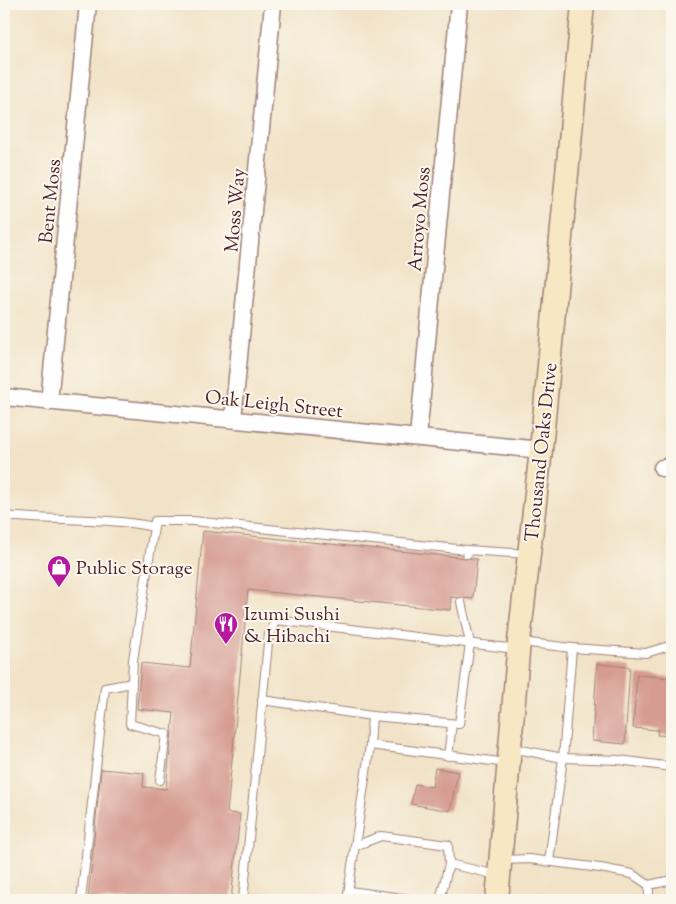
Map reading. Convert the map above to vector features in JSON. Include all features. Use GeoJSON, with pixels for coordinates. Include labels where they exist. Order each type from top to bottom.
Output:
{"type":"FeatureCollection","features":[{"type":"Feature","properties":{"kind":"main road","name":"Thousand Oaks Drive"},"geometry":{"type":"LineString","coordinates":[[497,900],[519,645],[541,450],[583,4]]}},
{"type":"Feature","properties":{"kind":"street","name":"Bent Moss"},"geometry":{"type":"LineString","coordinates":[[49,402],[88,4]]}},
{"type":"Feature","properties":{"kind":"street","name":"Moss Way"},"geometry":{"type":"LineString","coordinates":[[234,420],[274,4]]}},
{"type":"Feature","properties":{"kind":"street","name":"Arroyo Moss"},"geometry":{"type":"LineString","coordinates":[[418,438],[459,4]]}},
{"type":"Feature","properties":{"kind":"street","name":"Oak Leigh Street"},"geometry":{"type":"LineString","coordinates":[[4,397],[541,450]]}},
{"type":"Feature","properties":{"kind":"lane"},"geometry":{"type":"LineString","coordinates":[[4,516],[38,519],[126,521],[154,527]]}},
{"type":"Feature","properties":{"kind":"lane"},"geometry":{"type":"LineString","coordinates":[[160,780],[166,734],[130,724],[133,660],[155,521],[193,521],[467,552],[529,554]]}},
{"type":"Feature","properties":{"kind":"lane"},"geometry":{"type":"LineString","coordinates":[[262,700],[372,716],[459,724],[470,644],[461,602]]}},
{"type":"Feature","properties":{"kind":"lane"},"geometry":{"type":"LineString","coordinates":[[243,900],[268,633],[276,620],[470,644],[519,645],[646,653],[672,645]]}},
{"type":"Feature","properties":{"kind":"lane"},"geometry":{"type":"LineString","coordinates":[[550,861],[563,758],[572,648]]}},
{"type":"Feature","properties":{"kind":"lane"},"geometry":{"type":"LineString","coordinates":[[81,900],[105,688],[132,683]]}},
{"type":"Feature","properties":{"kind":"lane"},"geometry":{"type":"LineString","coordinates":[[347,900],[370,745],[372,716]]}},
{"type":"Feature","properties":{"kind":"lane"},"geometry":{"type":"LineString","coordinates":[[448,756],[452,724]]}},
{"type":"Feature","properties":{"kind":"lane"},"geometry":{"type":"LineString","coordinates":[[370,745],[448,756],[619,760],[672,767]]}},
{"type":"Feature","properties":{"kind":"lane"},"geometry":{"type":"LineString","coordinates":[[355,846],[381,836],[448,845],[449,864],[440,900]]}},
{"type":"Feature","properties":{"kind":"lane"},"geometry":{"type":"LineString","coordinates":[[449,864],[500,867],[529,859],[632,874],[649,885],[672,880]]}},
{"type":"Feature","properties":{"kind":"lane"},"geometry":{"type":"LineString","coordinates":[[649,885],[649,900]]}},
{"type":"Feature","properties":{"kind":"lane"},"geometry":{"type":"LineString","coordinates":[[349,891],[418,900]]}},
{"type":"Feature","properties":{"kind":"building"},"geometry":{"type":"Polygon","coordinates":[[[203,531],[477,559],[473,599],[451,597],[450,610],[248,590],[227,813],[240,814],[231,900],[88,900],[101,769],[144,773],[143,787],[166,789],[174,713],[137,709],[141,663],[190,668],[203,531]]]}},
{"type":"Feature","properties":{"kind":"building"},"geometry":{"type":"Polygon","coordinates":[[[597,664],[630,667],[625,744],[592,741],[597,664]]]}},
{"type":"Feature","properties":{"kind":"building"},"geometry":{"type":"Polygon","coordinates":[[[637,675],[672,678],[672,736],[657,735],[658,730],[633,728],[637,675]]]}},
{"type":"Feature","properties":{"kind":"building"},"geometry":{"type":"Polygon","coordinates":[[[435,768],[458,772],[450,811],[411,804],[415,784],[432,787],[435,768]]]}},
{"type":"Feature","properties":{"kind":"place","name":"Public Storage"},"geometry":{"type":"Point","coordinates":[59,588]}},
{"type":"Feature","properties":{"kind":"place","name":"Izumi Sushi & Hibachi"},"geometry":{"type":"Point","coordinates":[226,645]}}]}
